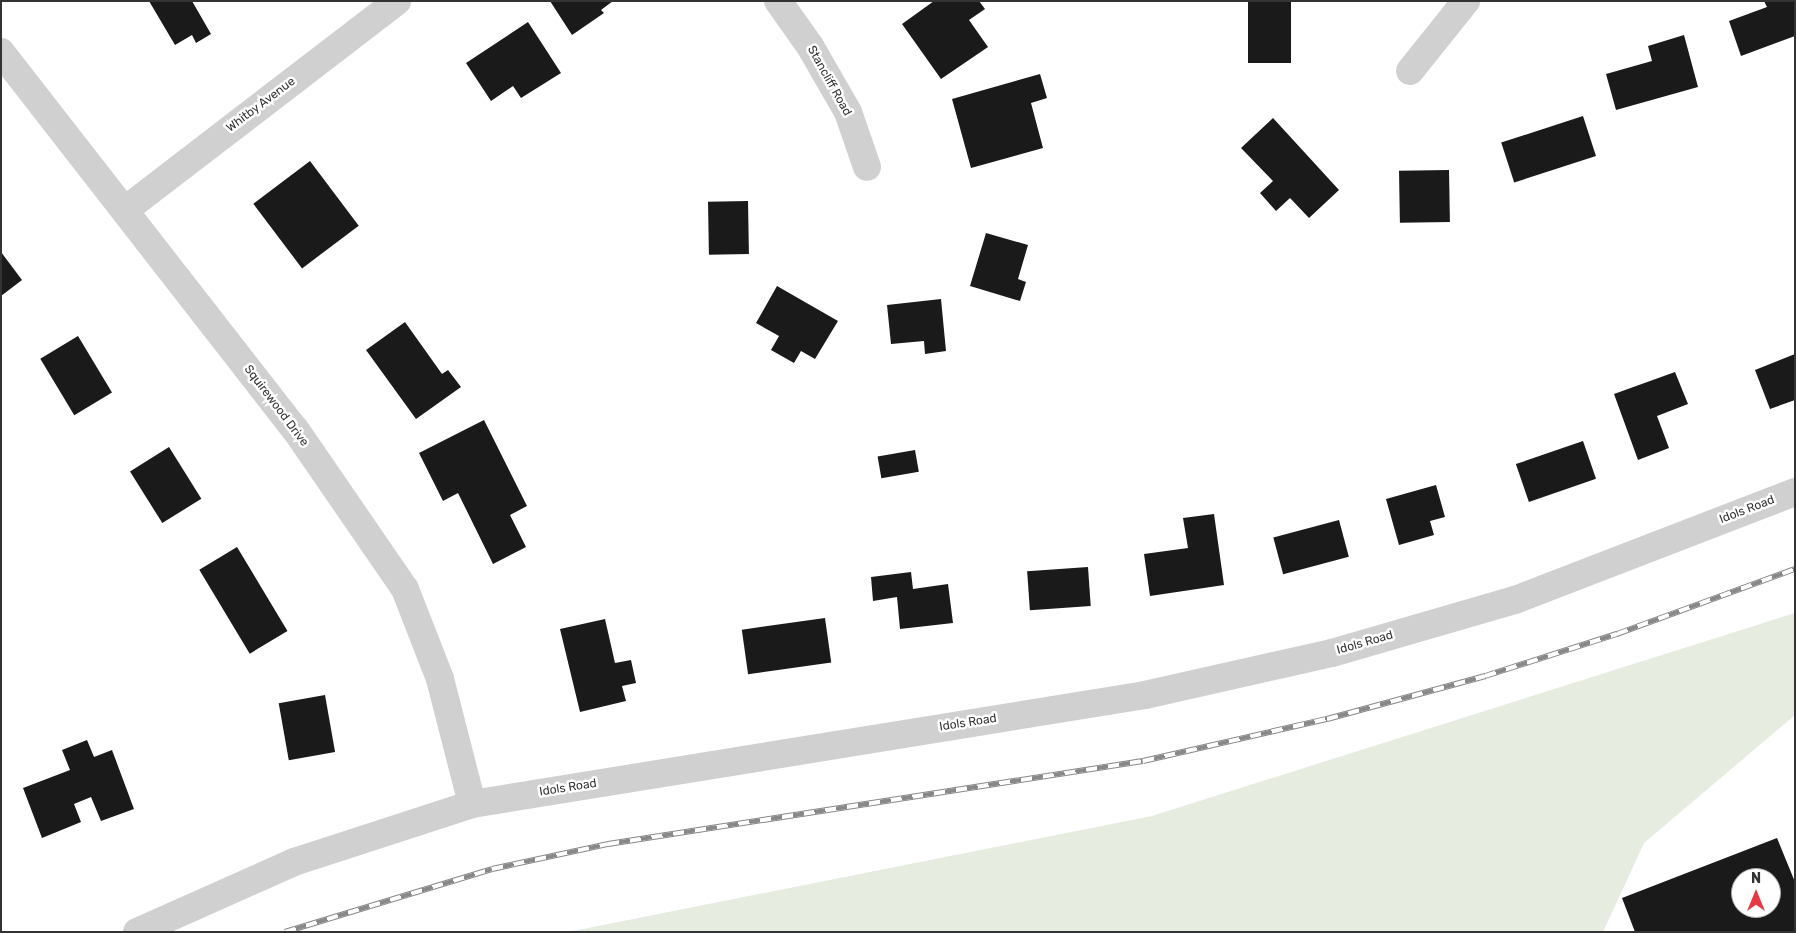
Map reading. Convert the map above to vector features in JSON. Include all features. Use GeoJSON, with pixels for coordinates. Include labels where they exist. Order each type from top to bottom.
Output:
{"type":"FeatureCollection","features":[{"type":"Feature","properties":{"kind":"street","name":"Whitby Avenue"},"geometry":{"type":"LineString","coordinates":[[125,210],[397,1]]}},
{"type":"Feature","properties":{"kind":"street","name":"Stancliff Road"},"geometry":{"type":"LineString","coordinates":[[778,1],[810,46],[848,112],[867,167]]}},
{"type":"Feature","properties":{"kind":"street"},"geometry":{"type":"LineString","coordinates":[[1410,71],[1466,1]]}},
{"type":"Feature","properties":{"kind":"street","name":"Squirewood Drive"},"geometry":{"type":"LineString","coordinates":[[1,52],[295,429],[405,589],[440,679],[472,804]]}},
{"type":"Feature","properties":{"kind":"street","name":"Idols Road"},"geometry":{"type":"LineString","coordinates":[[138,932],[294,862],[472,804],[1145,694],[1332,653],[1515,600],[1795,492]]}},
{"type":"Feature","properties":{"kind":"shaded area"},"geometry":{"type":"Polygon","coordinates":[[[1795,613],[1795,715],[1644,843],[1603,932],[568,932],[1152,816],[1795,613]]]}},
{"type":"Feature","properties":{"kind":"building"},"geometry":{"type":"Polygon","coordinates":[[[149,1],[192,1],[211,34],[196,43],[192,35],[175,45],[149,1]]]}},
{"type":"Feature","properties":{"kind":"building"},"geometry":{"type":"Polygon","coordinates":[[[550,1],[613,1],[601,10],[604,13],[572,35],[550,1]]]}},
{"type":"Feature","properties":{"kind":"building"},"geometry":{"type":"Polygon","coordinates":[[[934,1],[979,1],[985,9],[969,20],[988,47],[941,79],[902,24],[934,1]]]}},
{"type":"Feature","properties":{"kind":"building"},"geometry":{"type":"Polygon","coordinates":[[[1248,1],[1291,1],[1291,63],[1248,63],[1248,1]]]}},
{"type":"Feature","properties":{"kind":"building"},"geometry":{"type":"Polygon","coordinates":[[[1764,1],[1795,1],[1795,36],[1741,56],[1729,21],[1767,7],[1764,1]]]}},
{"type":"Feature","properties":{"kind":"building"},"geometry":{"type":"Polygon","coordinates":[[[528,22],[561,73],[521,98],[513,86],[491,101],[466,63],[528,22]]]}},
{"type":"Feature","properties":{"kind":"building"},"geometry":{"type":"Polygon","coordinates":[[[1684,35],[1698,87],[1616,110],[1606,74],[1652,61],[1648,46],[1684,35]]]}},
{"type":"Feature","properties":{"kind":"building"},"geometry":{"type":"Polygon","coordinates":[[[1040,74],[1047,98],[1031,103],[1043,148],[971,168],[952,99],[1040,74]]]}},
{"type":"Feature","properties":{"kind":"building"},"geometry":{"type":"Polygon","coordinates":[[[1583,116],[1596,156],[1514,183],[1501,143],[1583,116]]]}},
{"type":"Feature","properties":{"kind":"building"},"geometry":{"type":"Polygon","coordinates":[[[1273,118],[1339,190],[1309,218],[1290,198],[1276,211],[1260,193],[1273,181],[1241,148],[1273,118]]]}},
{"type":"Feature","properties":{"kind":"building"},"geometry":{"type":"Polygon","coordinates":[[[310,161],[359,226],[302,268],[253,204],[310,161]]]}},
{"type":"Feature","properties":{"kind":"building"},"geometry":{"type":"Polygon","coordinates":[[[1449,170],[1450,222],[1400,223],[1399,171],[1449,170]]]}},
{"type":"Feature","properties":{"kind":"building"},"geometry":{"type":"Polygon","coordinates":[[[748,201],[749,254],[709,255],[708,202],[748,201]]]}},
{"type":"Feature","properties":{"kind":"building"},"geometry":{"type":"Polygon","coordinates":[[[986,233],[1028,245],[1018,279],[1026,282],[1020,301],[970,286],[986,233]]]}},
{"type":"Feature","properties":{"kind":"building"},"geometry":{"type":"Polygon","coordinates":[[[1,252],[22,280],[1,296],[1,252]]]}},
{"type":"Feature","properties":{"kind":"building"},"geometry":{"type":"Polygon","coordinates":[[[777,286],[838,321],[815,359],[801,351],[794,363],[771,350],[779,336],[756,323],[777,286]]]}},
{"type":"Feature","properties":{"kind":"building"},"geometry":{"type":"Polygon","coordinates":[[[941,299],[946,351],[925,354],[924,341],[891,344],[887,305],[941,299]]]}},
{"type":"Feature","properties":{"kind":"building"},"geometry":{"type":"Polygon","coordinates":[[[405,322],[442,374],[448,370],[461,387],[416,419],[366,350],[405,322]]]}},
{"type":"Feature","properties":{"kind":"building"},"geometry":{"type":"Polygon","coordinates":[[[78,336],[112,393],[74,415],[40,359],[78,336]]]}},
{"type":"Feature","properties":{"kind":"building"},"geometry":{"type":"Polygon","coordinates":[[[1795,354],[1795,400],[1770,409],[1755,370],[1795,354]]]}},
{"type":"Feature","properties":{"kind":"building"},"geometry":{"type":"Polygon","coordinates":[[[1675,372],[1688,404],[1657,416],[1669,448],[1638,460],[1614,394],[1675,372]]]}},
{"type":"Feature","properties":{"kind":"building"},"geometry":{"type":"Polygon","coordinates":[[[484,420],[527,506],[510,515],[526,547],[493,564],[458,493],[443,501],[419,453],[484,420]]]}},
{"type":"Feature","properties":{"kind":"building"},"geometry":{"type":"Polygon","coordinates":[[[1583,441],[1596,479],[1529,502],[1516,464],[1583,441]]]}},
{"type":"Feature","properties":{"kind":"building"},"geometry":{"type":"Polygon","coordinates":[[[169,447],[201,499],[162,523],[130,471],[169,447]]]}},
{"type":"Feature","properties":{"kind":"building"},"geometry":{"type":"Polygon","coordinates":[[[915,450],[919,472],[881,478],[878,457],[915,450]]]}},
{"type":"Feature","properties":{"kind":"building"},"geometry":{"type":"Polygon","coordinates":[[[1436,485],[1445,517],[1430,521],[1434,535],[1399,545],[1386,499],[1436,485]]]}},
{"type":"Feature","properties":{"kind":"building"},"geometry":{"type":"Polygon","coordinates":[[[1214,514],[1224,585],[1150,596],[1144,554],[1188,548],[1183,518],[1214,514]]]}},
{"type":"Feature","properties":{"kind":"building"},"geometry":{"type":"Polygon","coordinates":[[[1339,520],[1349,557],[1283,574],[1273,538],[1339,520]]]}},
{"type":"Feature","properties":{"kind":"building"},"geometry":{"type":"Polygon","coordinates":[[[237,547],[287,631],[250,654],[199,570],[237,547]]]}},
{"type":"Feature","properties":{"kind":"building"},"geometry":{"type":"Polygon","coordinates":[[[1088,567],[1091,606],[1030,610],[1027,571],[1088,567]]]}},
{"type":"Feature","properties":{"kind":"building"},"geometry":{"type":"Polygon","coordinates":[[[911,572],[913,589],[948,584],[953,623],[900,629],[897,597],[873,601],[871,577],[911,572]]]}},
{"type":"Feature","properties":{"kind":"building"},"geometry":{"type":"Polygon","coordinates":[[[825,618],[831,663],[748,674],[742,630],[825,618]]]}},
{"type":"Feature","properties":{"kind":"building"},"geometry":{"type":"Polygon","coordinates":[[[605,619],[615,663],[631,660],[636,683],[622,686],[626,701],[580,712],[560,629],[605,619]]]}},
{"type":"Feature","properties":{"kind":"building"},"geometry":{"type":"Polygon","coordinates":[[[325,695],[335,752],[289,760],[279,703],[325,695]]]}},
{"type":"Feature","properties":{"kind":"building"},"geometry":{"type":"Polygon","coordinates":[[[87,740],[94,757],[112,750],[134,809],[101,821],[91,797],[74,804],[81,822],[42,838],[23,788],[70,770],[62,750],[87,740]]]}},
{"type":"Feature","properties":{"kind":"building"},"geometry":{"type":"Polygon","coordinates":[[[1777,838],[1795,882],[1795,932],[1635,932],[1622,898],[1777,838]]]}},
{"type":"Feature","properties":{"kind":"railway"},"geometry":{"type":"LineString","coordinates":[[285,932],[492,869],[608,844],[1143,761],[1327,719],[1485,676],[1617,634],[1795,569]]}}]}
